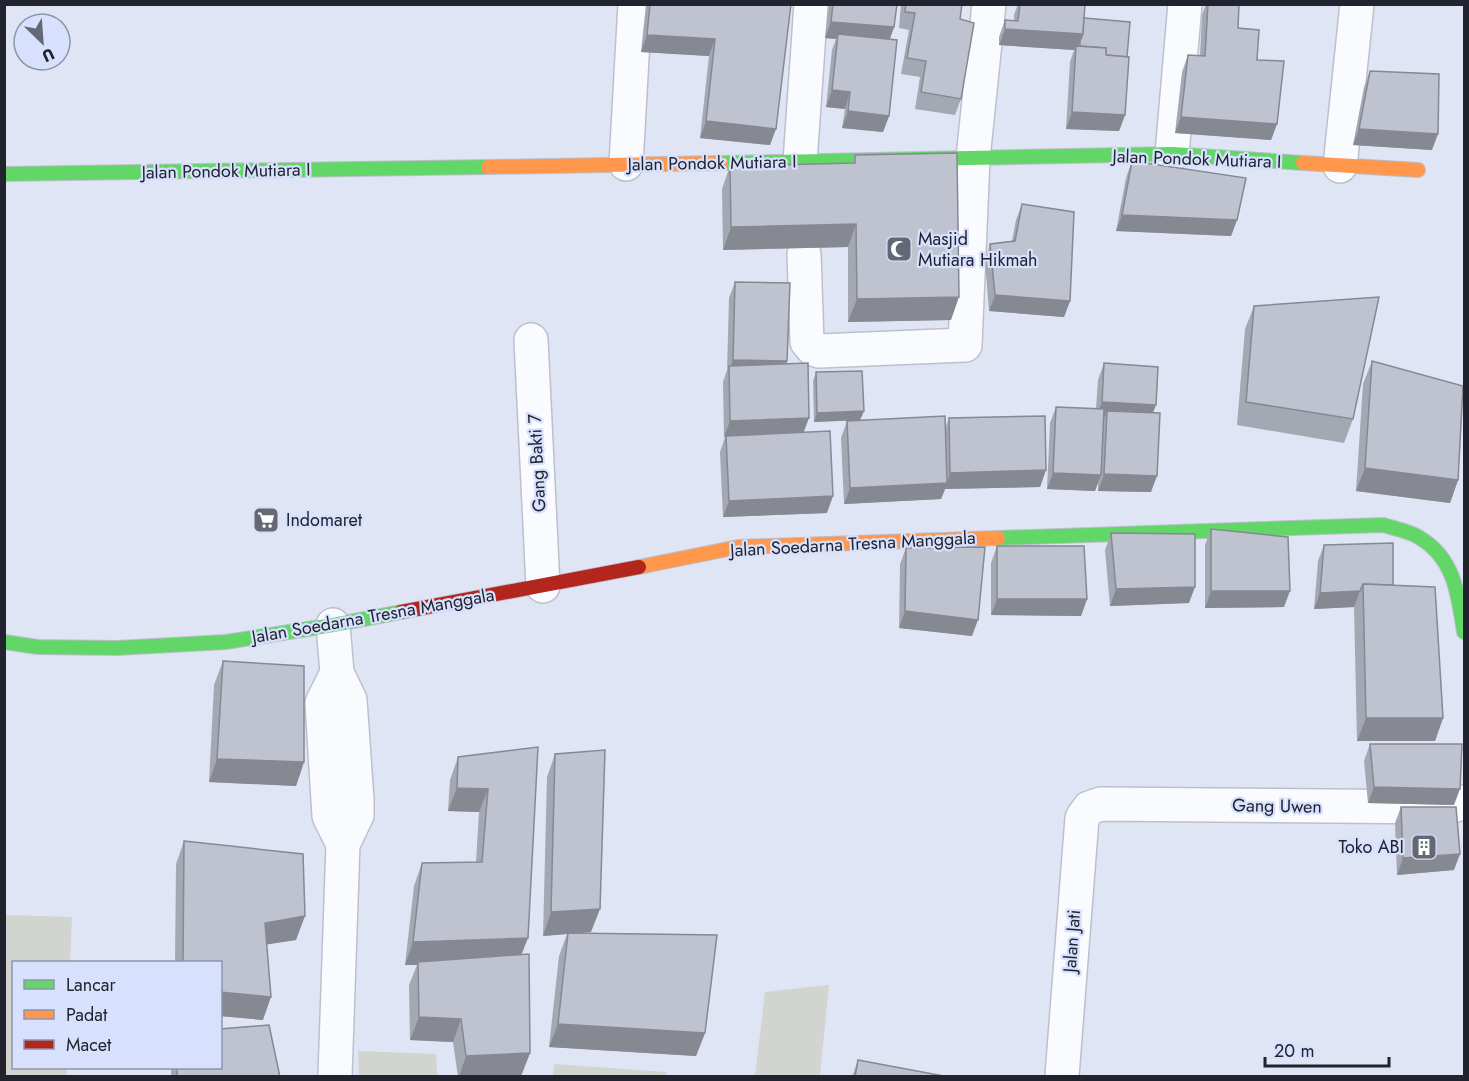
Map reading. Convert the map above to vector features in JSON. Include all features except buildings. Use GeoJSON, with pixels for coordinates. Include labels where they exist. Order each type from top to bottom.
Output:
{"type":"FeatureCollection","features":[{"type":"Feature","properties":{"kind":"main road","name":"Jalan Pondok Mutiara I"},"geometry":{"type":"LineString","coordinates":[[4,174],[626,164],[801,172],[973,158],[1172,154],[1418,170]]}},
{"type":"Feature","properties":{"kind":"main road","name":"Jalan Soedarna Tresna Manggala"},"geometry":{"type":"LineString","coordinates":[[4,642],[38,647],[117,648],[226,642],[333,625],[738,547],[1384,525],[1419,537],[1438,553],[1450,569],[1458,594],[1464,632]]}},
{"type":"Feature","properties":{"kind":"street"},"geometry":{"type":"LineString","coordinates":[[626,164],[635,4]]}},
{"type":"Feature","properties":{"kind":"street"},"geometry":{"type":"LineString","coordinates":[[801,172],[811,4]]}},
{"type":"Feature","properties":{"kind":"street"},"geometry":{"type":"LineString","coordinates":[[804,254],[807,342],[813,349],[819,351],[965,345],[973,158],[989,4]]}},
{"type":"Feature","properties":{"kind":"street"},"geometry":{"type":"LineString","coordinates":[[1172,154],[1185,4]]}},
{"type":"Feature","properties":{"kind":"street"},"geometry":{"type":"LineString","coordinates":[[1340,166],[1357,4]]}},
{"type":"Feature","properties":{"kind":"street","name":"Gang Bakti 7"},"geometry":{"type":"LineString","coordinates":[[531,340],[543,586]]}},
{"type":"Feature","properties":{"kind":"street"},"geometry":{"type":"LineString","coordinates":[[333,625],[337,673],[350,700],[341,773],[357,815],[343,843],[335,1077]]}},
{"type":"Feature","properties":{"kind":"street","name":"Gang Uwen"},"geometry":{"type":"LineString","coordinates":[[1089,808],[1101,804],[1450,807],[1464,802]]}},
{"type":"Feature","properties":{"kind":"street","name":"Jalan Jati"},"geometry":{"type":"LineString","coordinates":[[1062,1077],[1082,818],[1089,808]]}},
{"type":"Feature","properties":{"kind":"shaded area"},"geometry":{"type":"Polygon","coordinates":[[[5,915],[72,917],[70,961],[12,961],[12,1069],[67,1069],[67,1076],[5,1076],[5,915]]]}},
{"type":"Feature","properties":{"kind":"shaded area"},"geometry":{"type":"Polygon","coordinates":[[[829,985],[820,1076],[755,1076],[765,992],[829,985]]]}},
{"type":"Feature","properties":{"kind":"shaded area"},"geometry":{"type":"Polygon","coordinates":[[[358,1051],[436,1054],[437,1076],[359,1076],[358,1051]]]}},
{"type":"Feature","properties":{"kind":"shaded area"},"geometry":{"type":"Polygon","coordinates":[[[554,1064],[666,1072],[666,1076],[553,1076],[554,1064]]]}},
{"type":"Feature","properties":{"kind":"traffic: fast"},"geometry":{"type":"LineString","coordinates":[[721,163],[1172,154],[1303,163]]}},
{"type":"Feature","properties":{"kind":"traffic: fast"},"geometry":{"type":"LineString","coordinates":[[4,174],[488,167]]}},
{"type":"Feature","properties":{"kind":"traffic: fast"},"geometry":{"type":"LineString","coordinates":[[998,538],[1384,525],[1416,536],[1441,556],[1448,567],[1457,592],[1464,632]]}},
{"type":"Feature","properties":{"kind":"traffic: fast"},"geometry":{"type":"LineString","coordinates":[[4,642],[38,647],[117,648],[226,642],[401,612]]}},
{"type":"Feature","properties":{"kind":"traffic: slow"},"geometry":{"type":"LineString","coordinates":[[488,167],[721,163]]}},
{"type":"Feature","properties":{"kind":"traffic: slow"},"geometry":{"type":"LineString","coordinates":[[1303,163],[1418,170]]}},
{"type":"Feature","properties":{"kind":"traffic: slow"},"geometry":{"type":"LineString","coordinates":[[639,567],[738,547],[998,538]]}},
{"type":"Feature","properties":{"kind":"traffic: jam"},"geometry":{"type":"LineString","coordinates":[[401,612],[639,567]]}},
{"type":"Feature","properties":{"kind":"place","name":"Masjid Mutiara Hikmah"},"geometry":{"type":"Point","coordinates":[899,249]}},
{"type":"Feature","properties":{"kind":"place","name":"Indomaret"},"geometry":{"type":"Point","coordinates":[266,520]}},
{"type":"Feature","properties":{"kind":"place","name":"Toko ABI"},"geometry":{"type":"Point","coordinates":[1424,847]}}]}
